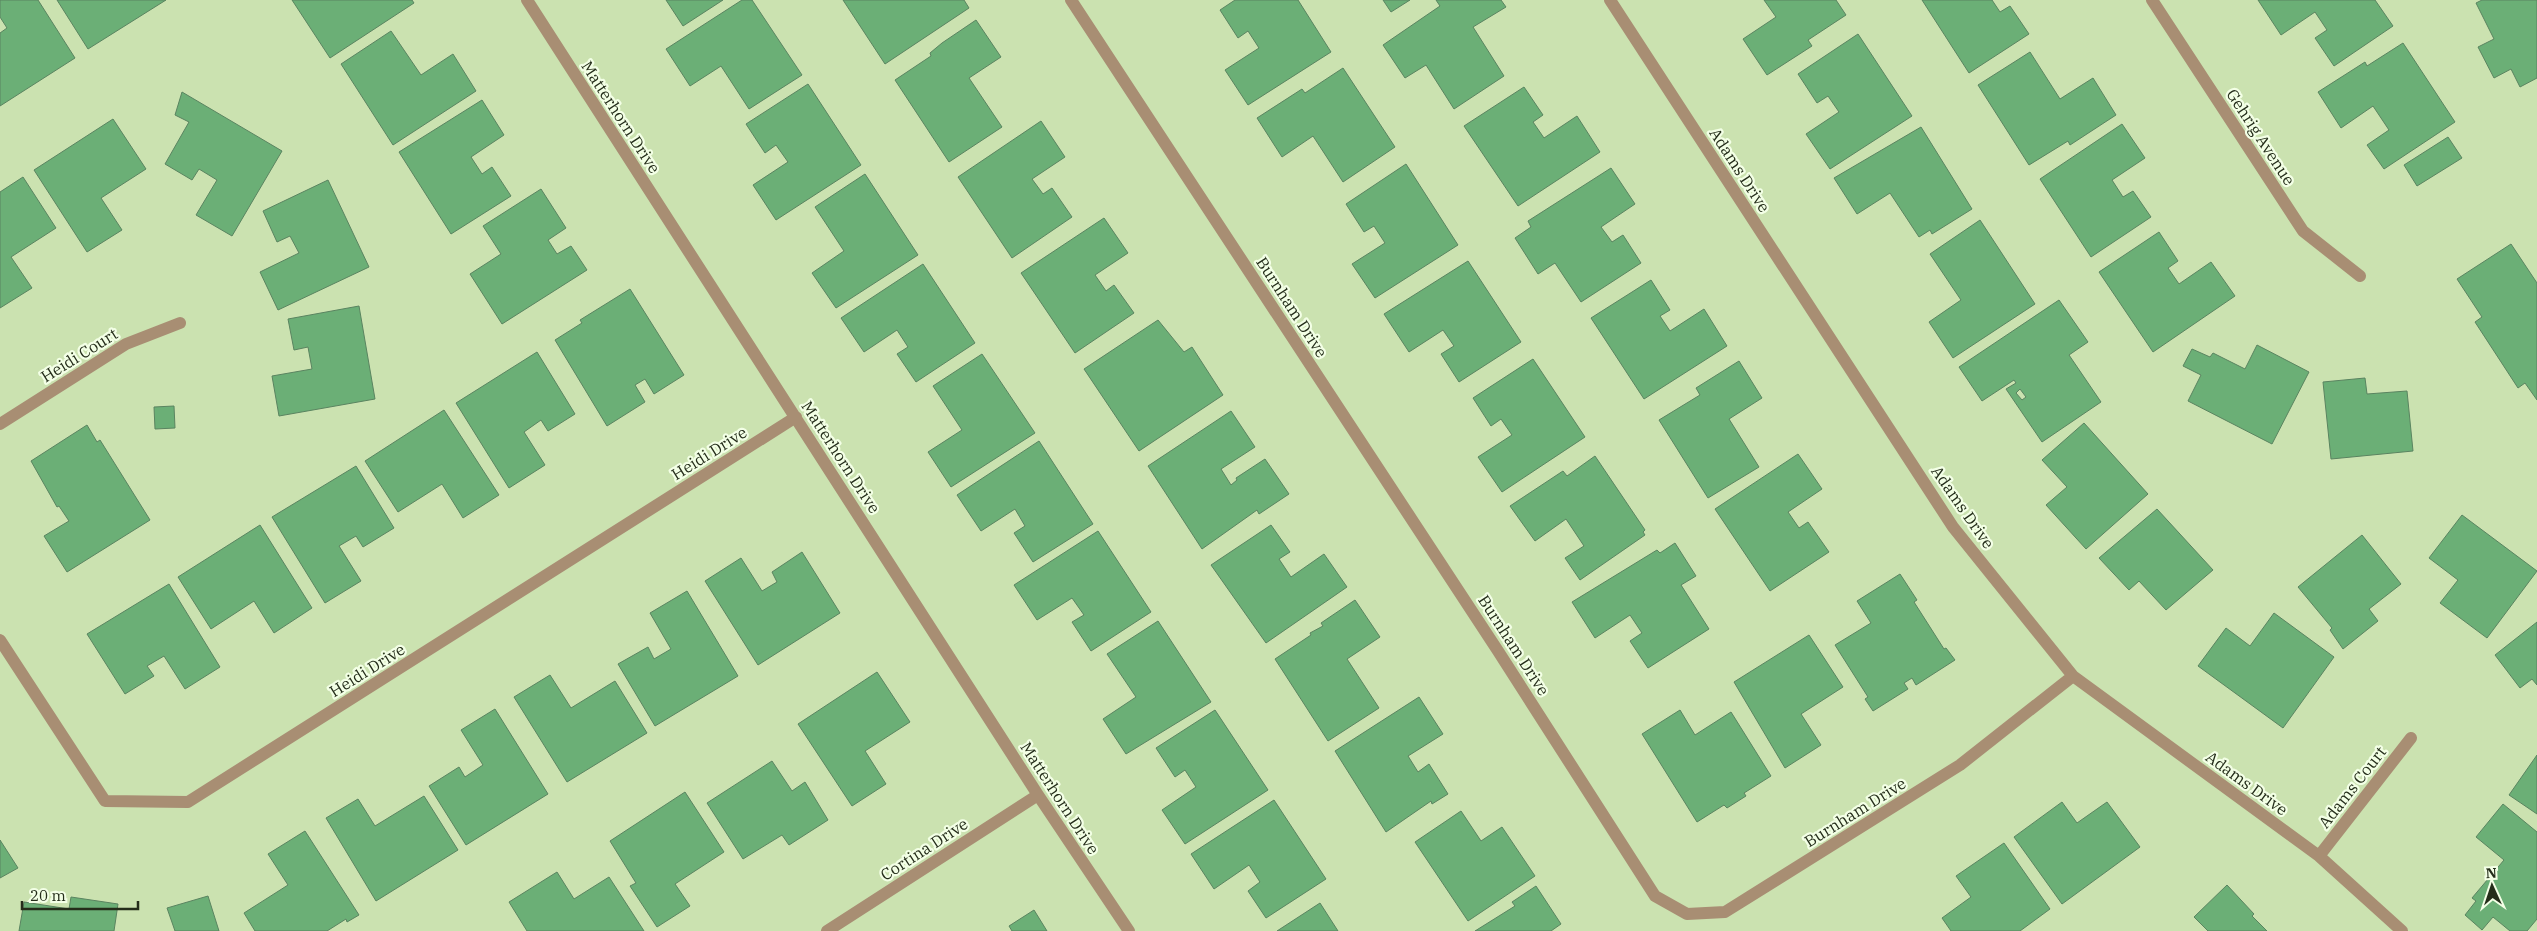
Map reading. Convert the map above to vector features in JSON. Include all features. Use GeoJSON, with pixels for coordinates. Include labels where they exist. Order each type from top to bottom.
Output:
{"type":"FeatureCollection","features":[{"type":"Feature","properties":{"kind":"street","name":"Matterhorn Drive"},"geometry":{"type":"LineString","coordinates":[[527,0],[1038,795],[1129,931]]}},
{"type":"Feature","properties":{"kind":"street","name":"Burnham Drive"},"geometry":{"type":"LineString","coordinates":[[1070,0],[1493,642],[1655,896],[1687,914],[1725,912],[1960,765],[2073,676]]}},
{"type":"Feature","properties":{"kind":"street","name":"Adams Drive"},"geometry":{"type":"LineString","coordinates":[[1610,0],[1953,527],[2073,676],[2319,856],[2402,931]]}},
{"type":"Feature","properties":{"kind":"street","name":"Gehrig Avenue"},"geometry":{"type":"LineString","coordinates":[[2152,0],[2303,231],[2360,276]]}},
{"type":"Feature","properties":{"kind":"street","name":"Heidi Court"},"geometry":{"type":"LineString","coordinates":[[0,424],[126,344],[180,322]]}},
{"type":"Feature","properties":{"kind":"street","name":"Heidi Drive"},"geometry":{"type":"LineString","coordinates":[[0,640],[106,802],[188,802],[796,417]]}},
{"type":"Feature","properties":{"kind":"street","name":"Adams Court"},"geometry":{"type":"LineString","coordinates":[[2319,856],[2411,738]]}},
{"type":"Feature","properties":{"kind":"street","name":"Cortina Drive"},"geometry":{"type":"LineString","coordinates":[[827,931],[1038,795]]}},
{"type":"Feature","properties":{"kind":"building"},"geometry":{"type":"Polygon","coordinates":[[[0,0],[38,0],[75,58],[0,106],[0,33],[7,28],[0,17],[0,0]]]}},
{"type":"Feature","properties":{"kind":"building"},"geometry":{"type":"Polygon","coordinates":[[[57,0],[166,0],[88,49],[57,0]]]}},
{"type":"Feature","properties":{"kind":"building"},"geometry":{"type":"Polygon","coordinates":[[[292,0],[412,0],[414,3],[330,58],[292,0]]]}},
{"type":"Feature","properties":{"kind":"building"},"geometry":{"type":"Polygon","coordinates":[[[666,0],[723,0],[683,26],[666,0]]]}},
{"type":"Feature","properties":{"kind":"building"},"geometry":{"type":"Polygon","coordinates":[[[742,0],[752,0],[802,75],[749,109],[721,66],[690,86],[666,49],[742,0]]]}},
{"type":"Feature","properties":{"kind":"building"},"geometry":{"type":"Polygon","coordinates":[[[843,0],[964,0],[969,8],[885,64],[843,0]]]}},
{"type":"Feature","properties":{"kind":"building"},"geometry":{"type":"Polygon","coordinates":[[[1235,0],[1298,0],[1331,52],[1248,105],[1225,70],[1259,48],[1248,31],[1238,38],[1220,10],[1235,0]]]}},
{"type":"Feature","properties":{"kind":"building"},"geometry":{"type":"Polygon","coordinates":[[[1383,0],[1410,0],[1391,12],[1383,0]]]}},
{"type":"Feature","properties":{"kind":"building"},"geometry":{"type":"Polygon","coordinates":[[[1436,0],[1501,0],[1506,7],[1473,27],[1504,76],[1454,109],[1426,65],[1405,78],[1383,45],[1440,6],[1436,0]]]}},
{"type":"Feature","properties":{"kind":"building"},"geometry":{"type":"Polygon","coordinates":[[[1764,0],[1836,0],[1846,15],[1808,40],[1812,46],[1767,75],[1743,39],[1776,17],[1764,0]]]}},
{"type":"Feature","properties":{"kind":"building"},"geometry":{"type":"Polygon","coordinates":[[[1922,0],[1992,0],[2000,12],[2010,6],[2029,34],[1969,73],[1922,0]]]}},
{"type":"Feature","properties":{"kind":"building"},"geometry":{"type":"Polygon","coordinates":[[[2258,0],[2375,0],[2393,26],[2334,66],[2315,38],[2327,30],[2315,12],[2281,35],[2258,0]]]}},
{"type":"Feature","properties":{"kind":"building"},"geometry":{"type":"Polygon","coordinates":[[[2482,0],[2537,0],[2537,78],[2520,87],[2511,69],[2494,78],[2478,47],[2494,39],[2476,3],[2482,0]]]}},
{"type":"Feature","properties":{"kind":"building"},"geometry":{"type":"Polygon","coordinates":[[[976,20],[1001,57],[969,78],[1002,127],[949,162],[895,80],[931,56],[930,53],[942,43],[976,20]]]}},
{"type":"Feature","properties":{"kind":"building"},"geometry":{"type":"Polygon","coordinates":[[[391,31],[421,75],[453,54],[476,91],[393,145],[341,64],[391,31]]]}},
{"type":"Feature","properties":{"kind":"building"},"geometry":{"type":"Polygon","coordinates":[[[1858,34],[1912,116],[1830,169],[1806,134],[1839,112],[1828,96],[1817,103],[1798,74],[1858,34]]]}},
{"type":"Feature","properties":{"kind":"building"},"geometry":{"type":"Polygon","coordinates":[[[2403,43],[2455,122],[2384,169],[2367,145],[2389,130],[2373,106],[2341,128],[2318,92],[2365,62],[2367,66],[2403,43]]]}},
{"type":"Feature","properties":{"kind":"building"},"geometry":{"type":"Polygon","coordinates":[[[2030,52],[2060,99],[2093,78],[2116,115],[2070,145],[2068,141],[2029,165],[1978,85],[2030,52]]]}},
{"type":"Feature","properties":{"kind":"building"},"geometry":{"type":"Polygon","coordinates":[[[1343,68],[1395,147],[1343,182],[1313,136],[1282,157],[1257,118],[1302,89],[1305,93],[1343,68]]]}},
{"type":"Feature","properties":{"kind":"building"},"geometry":{"type":"Polygon","coordinates":[[[808,84],[861,165],[776,220],[753,185],[788,162],[776,145],[765,153],[746,124],[808,84]]]}},
{"type":"Feature","properties":{"kind":"building"},"geometry":{"type":"Polygon","coordinates":[[[1524,87],[1543,115],[1533,122],[1544,138],[1577,116],[1600,152],[1518,206],[1464,126],[1524,87]]]}},
{"type":"Feature","properties":{"kind":"building"},"geometry":{"type":"Polygon","coordinates":[[[182,92],[282,151],[232,236],[196,215],[217,180],[199,169],[192,180],[165,164],[189,122],[175,115],[182,92]]]}},
{"type":"Feature","properties":{"kind":"building"},"geometry":{"type":"Polygon","coordinates":[[[482,100],[504,135],[471,157],[482,174],[492,167],[511,196],[451,234],[399,152],[482,100]]]}},
{"type":"Feature","properties":{"kind":"building"},"geometry":{"type":"Polygon","coordinates":[[[113,119],[146,169],[101,198],[122,230],[87,252],[34,170],[113,119]]]}},
{"type":"Feature","properties":{"kind":"building"},"geometry":{"type":"Polygon","coordinates":[[[1041,121],[1065,157],[1032,179],[1043,194],[1052,188],[1072,217],[1012,258],[958,177],[1041,121]]]}},
{"type":"Feature","properties":{"kind":"building"},"geometry":{"type":"Polygon","coordinates":[[[2122,124],[2145,158],[2112,180],[2123,197],[2133,191],[2151,217],[2091,257],[2040,179],[2122,124]]]}},
{"type":"Feature","properties":{"kind":"building"},"geometry":{"type":"Polygon","coordinates":[[[1921,127],[1972,209],[1932,234],[1930,230],[1919,237],[1890,193],[1857,214],[1834,178],[1921,127]]]}},
{"type":"Feature","properties":{"kind":"building"},"geometry":{"type":"Polygon","coordinates":[[[2448,137],[2462,158],[2417,186],[2404,165],[2448,137]]]}},
{"type":"Feature","properties":{"kind":"building"},"geometry":{"type":"Polygon","coordinates":[[[1406,164],[1458,245],[1375,298],[1352,264],[1385,243],[1374,226],[1364,232],[1346,204],[1406,164]]]}},
{"type":"Feature","properties":{"kind":"building"},"geometry":{"type":"Polygon","coordinates":[[[1611,168],[1635,204],[1601,227],[1612,242],[1623,235],[1641,263],[1581,302],[1555,263],[1538,274],[1515,238],[1531,227],[1528,221],[1611,168]]]}},
{"type":"Feature","properties":{"kind":"building"},"geometry":{"type":"Polygon","coordinates":[[[865,174],[918,255],[836,308],[812,273],[844,251],[815,207],[865,174]]]}},
{"type":"Feature","properties":{"kind":"building"},"geometry":{"type":"Polygon","coordinates":[[[23,177],[56,228],[11,257],[32,288],[0,308],[0,192],[23,177]]]}},
{"type":"Feature","properties":{"kind":"building"},"geometry":{"type":"Polygon","coordinates":[[[328,180],[369,267],[278,310],[260,272],[299,253],[290,236],[277,242],[263,211],[328,180]]]}},
{"type":"Feature","properties":{"kind":"building"},"geometry":{"type":"Polygon","coordinates":[[[541,189],[566,228],[548,240],[557,254],[571,246],[587,270],[502,324],[470,274],[501,254],[483,226],[541,189]]]}},
{"type":"Feature","properties":{"kind":"building"},"geometry":{"type":"Polygon","coordinates":[[[1104,218],[1128,253],[1095,275],[1106,291],[1114,285],[1134,313],[1075,353],[1021,273],[1104,218]]]}},
{"type":"Feature","properties":{"kind":"building"},"geometry":{"type":"Polygon","coordinates":[[[1980,220],[2035,304],[1953,358],[1929,322],[1961,300],[1930,254],[1980,220]]]}},
{"type":"Feature","properties":{"kind":"building"},"geometry":{"type":"Polygon","coordinates":[[[2159,232],[2178,261],[2168,268],[2179,284],[2211,262],[2235,296],[2153,352],[2099,272],[2159,232]]]}},
{"type":"Feature","properties":{"kind":"building"},"geometry":{"type":"Polygon","coordinates":[[[2511,244],[2537,283],[2537,400],[2525,383],[2518,388],[2475,322],[2482,317],[2457,279],[2511,244]]]}},
{"type":"Feature","properties":{"kind":"building"},"geometry":{"type":"Polygon","coordinates":[[[1468,261],[1521,342],[1459,382],[1441,354],[1454,346],[1443,330],[1409,352],[1384,314],[1468,261]]]}},
{"type":"Feature","properties":{"kind":"building"},"geometry":{"type":"Polygon","coordinates":[[[923,264],[975,343],[916,382],[897,354],[908,347],[897,330],[864,352],[841,318],[923,264]]]}},
{"type":"Feature","properties":{"kind":"building"},"geometry":{"type":"Polygon","coordinates":[[[1651,280],[1670,310],[1660,316],[1670,331],[1704,309],[1727,346],[1644,399],[1591,318],[1651,280]]]}},
{"type":"Feature","properties":{"kind":"building"},"geometry":{"type":"Polygon","coordinates":[[[630,289],[684,375],[654,394],[645,379],[635,385],[645,402],[607,426],[555,340],[582,323],[580,320],[630,289]]]}},
{"type":"Feature","properties":{"kind":"building"},"geometry":{"type":"Polygon","coordinates":[[[2059,300],[2088,342],[2069,355],[2101,402],[2042,442],[2006,389],[2016,383],[2014,380],[1982,401],[1959,367],[2059,300]],[[2020,389],[2016,393],[2022,400],[2026,397],[2020,389]]]}},
{"type":"Feature","properties":{"kind":"building"},"geometry":{"type":"Polygon","coordinates":[[[359,306],[375,399],[279,416],[272,376],[312,369],[308,347],[294,350],[288,319],[359,306]]]}},
{"type":"Feature","properties":{"kind":"building"},"geometry":{"type":"Polygon","coordinates":[[[1158,320],[1184,352],[1192,347],[1223,395],[1139,451],[1084,369],[1158,320]]]}},
{"type":"Feature","properties":{"kind":"building"},"geometry":{"type":"Polygon","coordinates":[[[2257,345],[2309,372],[2272,444],[2188,401],[2201,375],[2183,366],[2192,349],[2210,357],[2213,353],[2245,369],[2257,345]]]}},
{"type":"Feature","properties":{"kind":"building"},"geometry":{"type":"Polygon","coordinates":[[[537,352],[575,414],[548,431],[541,420],[524,432],[545,465],[509,488],[456,403],[537,352]]]}},
{"type":"Feature","properties":{"kind":"building"},"geometry":{"type":"Polygon","coordinates":[[[982,354],[1035,433],[951,487],[928,452],[962,430],[933,386],[982,354]]]}},
{"type":"Feature","properties":{"kind":"building"},"geometry":{"type":"Polygon","coordinates":[[[1533,359],[1585,437],[1502,492],[1478,457],[1512,435],[1501,419],[1491,426],[1473,398],[1533,359]]]}},
{"type":"Feature","properties":{"kind":"building"},"geometry":{"type":"Polygon","coordinates":[[[1739,361],[1762,398],[1729,419],[1759,467],[1708,498],[1659,420],[1700,395],[1696,388],[1739,361]]]}},
{"type":"Feature","properties":{"kind":"building"},"geometry":{"type":"Polygon","coordinates":[[[2365,378],[2367,394],[2407,391],[2413,451],[2331,459],[2323,382],[2365,378]]]}},
{"type":"Feature","properties":{"kind":"building"},"geometry":{"type":"Polygon","coordinates":[[[174,406],[175,428],[155,429],[154,407],[174,406]]]}},
{"type":"Feature","properties":{"kind":"building"},"geometry":{"type":"Polygon","coordinates":[[[444,410],[499,495],[463,518],[442,484],[398,512],[365,461],[444,410]]]}},
{"type":"Feature","properties":{"kind":"building"},"geometry":{"type":"Polygon","coordinates":[[[1231,411],[1255,447],[1221,469],[1231,485],[1237,480],[1236,478],[1265,459],[1289,494],[1259,514],[1257,510],[1202,549],[1148,466],[1231,411]]]}},
{"type":"Feature","properties":{"kind":"building"},"geometry":{"type":"Polygon","coordinates":[[[2084,423],[2148,494],[2086,549],[2046,505],[2067,487],[2042,460],[2084,423]]]}},
{"type":"Feature","properties":{"kind":"building"},"geometry":{"type":"Polygon","coordinates":[[[87,425],[97,442],[100,440],[150,520],[67,572],[44,536],[69,521],[59,506],[57,507],[31,461],[87,425]]]}},
{"type":"Feature","properties":{"kind":"building"},"geometry":{"type":"Polygon","coordinates":[[[1039,441],[1093,524],[1033,562],[1014,533],[1025,526],[1015,509],[981,531],[957,495],[1039,441]]]}},
{"type":"Feature","properties":{"kind":"building"},"geometry":{"type":"Polygon","coordinates":[[[1798,454],[1822,489],[1788,512],[1799,528],[1808,522],[1829,552],[1770,591],[1715,509],[1798,454]]]}},
{"type":"Feature","properties":{"kind":"building"},"geometry":{"type":"Polygon","coordinates":[[[1595,456],[1645,530],[1643,532],[1645,535],[1580,580],[1565,558],[1584,546],[1566,519],[1535,541],[1510,506],[1563,471],[1567,476],[1595,456]]]}},
{"type":"Feature","properties":{"kind":"building"},"geometry":{"type":"Polygon","coordinates":[[[356,466],[394,528],[363,547],[356,536],[339,546],[361,581],[325,603],[272,517],[356,466]]]}},
{"type":"Feature","properties":{"kind":"building"},"geometry":{"type":"Polygon","coordinates":[[[2157,509],[2213,570],[2166,610],[2139,581],[2129,590],[2099,558],[2157,509]]]}},
{"type":"Feature","properties":{"kind":"building"},"geometry":{"type":"Polygon","coordinates":[[[2462,515],[2537,571],[2487,638],[2440,603],[2458,580],[2429,558],[2462,515]]]}},
{"type":"Feature","properties":{"kind":"building"},"geometry":{"type":"Polygon","coordinates":[[[260,525],[312,608],[274,633],[254,601],[211,629],[178,577],[260,525]]]}},
{"type":"Feature","properties":{"kind":"building"},"geometry":{"type":"Polygon","coordinates":[[[1271,525],[1290,552],[1279,559],[1291,577],[1324,554],[1347,587],[1266,643],[1211,565],[1271,525]]]}},
{"type":"Feature","properties":{"kind":"building"},"geometry":{"type":"Polygon","coordinates":[[[1098,531],[1151,612],[1091,651],[1072,622],[1084,615],[1072,598],[1037,620],[1014,585],[1098,531]]]}},
{"type":"Feature","properties":{"kind":"building"},"geometry":{"type":"Polygon","coordinates":[[[2362,535],[2401,584],[2369,609],[2378,621],[2343,649],[2330,630],[2332,628],[2298,587],[2362,535]]]}},
{"type":"Feature","properties":{"kind":"building"},"geometry":{"type":"Polygon","coordinates":[[[1675,543],[1696,576],[1681,585],[1709,629],[1648,668],[1630,641],[1642,633],[1630,615],[1595,638],[1572,602],[1657,550],[1660,553],[1675,543]]]}},
{"type":"Feature","properties":{"kind":"building"},"geometry":{"type":"Polygon","coordinates":[[[802,552],[840,613],[758,665],[705,581],[741,558],[762,591],[777,582],[772,572],[802,552]]]}},
{"type":"Feature","properties":{"kind":"building"},"geometry":{"type":"Polygon","coordinates":[[[1900,574],[1917,600],[1914,602],[1944,649],[1946,648],[1955,660],[1916,685],[1912,678],[1904,683],[1908,689],[1873,711],[1865,699],[1868,697],[1835,645],[1871,623],[1857,601],[1900,574]]]}},
{"type":"Feature","properties":{"kind":"building"},"geometry":{"type":"Polygon","coordinates":[[[169,584],[220,667],[185,689],[164,656],[147,666],[154,676],[125,694],[87,634],[169,584]]]}},
{"type":"Feature","properties":{"kind":"building"},"geometry":{"type":"Polygon","coordinates":[[[687,591],[738,676],[655,726],[618,664],[648,647],[654,659],[671,649],[650,613],[687,591]]]}},
{"type":"Feature","properties":{"kind":"building"},"geometry":{"type":"Polygon","coordinates":[[[1355,600],[1380,637],[1347,659],[1379,708],[1328,741],[1275,659],[1311,635],[1310,633],[1323,626],[1321,623],[1355,600]]]}},
{"type":"Feature","properties":{"kind":"building"},"geometry":{"type":"Polygon","coordinates":[[[2274,613],[2334,657],[2283,728],[2198,666],[2226,628],[2250,646],[2274,613]]]}},
{"type":"Feature","properties":{"kind":"building"},"geometry":{"type":"Polygon","coordinates":[[[1158,621],[1211,702],[1126,754],[1103,719],[1136,697],[1107,654],[1158,621]]]}},
{"type":"Feature","properties":{"kind":"building"},"geometry":{"type":"Polygon","coordinates":[[[2537,622],[2537,685],[2532,679],[2520,688],[2495,655],[2537,622]]]}},
{"type":"Feature","properties":{"kind":"building"},"geometry":{"type":"Polygon","coordinates":[[[1809,635],[1843,687],[1801,714],[1821,745],[1785,768],[1734,682],[1809,635]]]}},
{"type":"Feature","properties":{"kind":"building"},"geometry":{"type":"Polygon","coordinates":[[[877,672],[910,722],[865,751],[886,784],[852,806],[798,724],[877,672]]]}},
{"type":"Feature","properties":{"kind":"building"},"geometry":{"type":"Polygon","coordinates":[[[550,675],[571,708],[615,681],[647,733],[567,782],[514,697],[550,675]]]}},
{"type":"Feature","properties":{"kind":"building"},"geometry":{"type":"Polygon","coordinates":[[[1419,697],[1443,734],[1408,756],[1418,772],[1429,764],[1448,794],[1432,804],[1431,801],[1386,832],[1335,751],[1419,697]]]}},
{"type":"Feature","properties":{"kind":"building"},"geometry":{"type":"Polygon","coordinates":[[[495,709],[548,794],[466,845],[429,786],[459,767],[465,777],[483,765],[461,730],[495,709]]]}},
{"type":"Feature","properties":{"kind":"building"},"geometry":{"type":"Polygon","coordinates":[[[1215,710],[1268,790],[1185,844],[1162,810],[1196,787],[1185,770],[1175,777],[1156,748],[1215,710]]]}},
{"type":"Feature","properties":{"kind":"building"},"geometry":{"type":"Polygon","coordinates":[[[1680,710],[1695,735],[1731,712],[1771,776],[1744,793],[1746,796],[1727,808],[1724,805],[1697,822],[1642,734],[1680,710]]]}},
{"type":"Feature","properties":{"kind":"building"},"geometry":{"type":"Polygon","coordinates":[[[2537,755],[2537,814],[2509,795],[2537,755]]]}},
{"type":"Feature","properties":{"kind":"building"},"geometry":{"type":"Polygon","coordinates":[[[772,761],[792,791],[805,782],[828,820],[789,845],[782,835],[743,859],[707,803],[772,761]]]}},
{"type":"Feature","properties":{"kind":"building"},"geometry":{"type":"Polygon","coordinates":[[[685,792],[724,852],[675,884],[690,906],[657,927],[630,886],[636,883],[610,841],[685,792]]]}},
{"type":"Feature","properties":{"kind":"building"},"geometry":{"type":"Polygon","coordinates":[[[424,796],[458,850],[376,901],[326,818],[358,799],[375,826],[424,796]]]}},
{"type":"Feature","properties":{"kind":"building"},"geometry":{"type":"Polygon","coordinates":[[[1274,800],[1326,879],[1266,918],[1248,891],[1260,882],[1249,865],[1214,889],[1191,854],[1274,800]]]}},
{"type":"Feature","properties":{"kind":"building"},"geometry":{"type":"Polygon","coordinates":[[[2062,802],[2077,823],[2107,802],[2140,847],[2062,904],[2014,837],[2062,802]]]}},
{"type":"Feature","properties":{"kind":"building"},"geometry":{"type":"Polygon","coordinates":[[[2503,804],[2537,832],[2537,919],[2527,931],[2510,931],[2493,917],[2482,930],[2465,915],[2476,901],[2472,898],[2504,860],[2476,837],[2503,804]]]}},
{"type":"Feature","properties":{"kind":"building"},"geometry":{"type":"Polygon","coordinates":[[[1461,811],[1481,841],[1502,827],[1535,876],[1468,921],[1415,842],[1461,811]]]}},
{"type":"Feature","properties":{"kind":"building"},"geometry":{"type":"Polygon","coordinates":[[[305,831],[359,915],[347,922],[346,919],[327,931],[255,931],[244,913],[288,885],[268,854],[305,831]]]}},
{"type":"Feature","properties":{"kind":"building"},"geometry":{"type":"Polygon","coordinates":[[[0,840],[18,868],[0,878],[0,840]]]}},
{"type":"Feature","properties":{"kind":"building"},"geometry":{"type":"Polygon","coordinates":[[[2004,843],[2050,909],[2020,931],[1951,931],[1942,918],[1971,897],[1956,876],[2004,843]]]}},
{"type":"Feature","properties":{"kind":"building"},"geometry":{"type":"Polygon","coordinates":[[[557,872],[574,899],[609,877],[644,931],[527,931],[509,902],[557,872]]]}},
{"type":"Feature","properties":{"kind":"building"},"geometry":{"type":"Polygon","coordinates":[[[2227,885],[2267,931],[2208,931],[2194,917],[2227,885]]]}},
{"type":"Feature","properties":{"kind":"building"},"geometry":{"type":"Polygon","coordinates":[[[1536,886],[1561,924],[1551,931],[1475,931],[1515,906],[1512,902],[1536,886]]]}},
{"type":"Feature","properties":{"kind":"building"},"geometry":{"type":"Polygon","coordinates":[[[208,896],[219,931],[175,931],[167,908],[208,896]]]}},
{"type":"Feature","properties":{"kind":"building"},"geometry":{"type":"Polygon","coordinates":[[[71,897],[118,904],[114,931],[19,931],[24,902],[69,909],[71,897]]]}},
{"type":"Feature","properties":{"kind":"building"},"geometry":{"type":"Polygon","coordinates":[[[1320,903],[1338,931],[1277,931],[1320,903]]]}},
{"type":"Feature","properties":{"kind":"building"},"geometry":{"type":"Polygon","coordinates":[[[1034,910],[1047,931],[1012,931],[1009,926],[1034,910]]]}}]}
